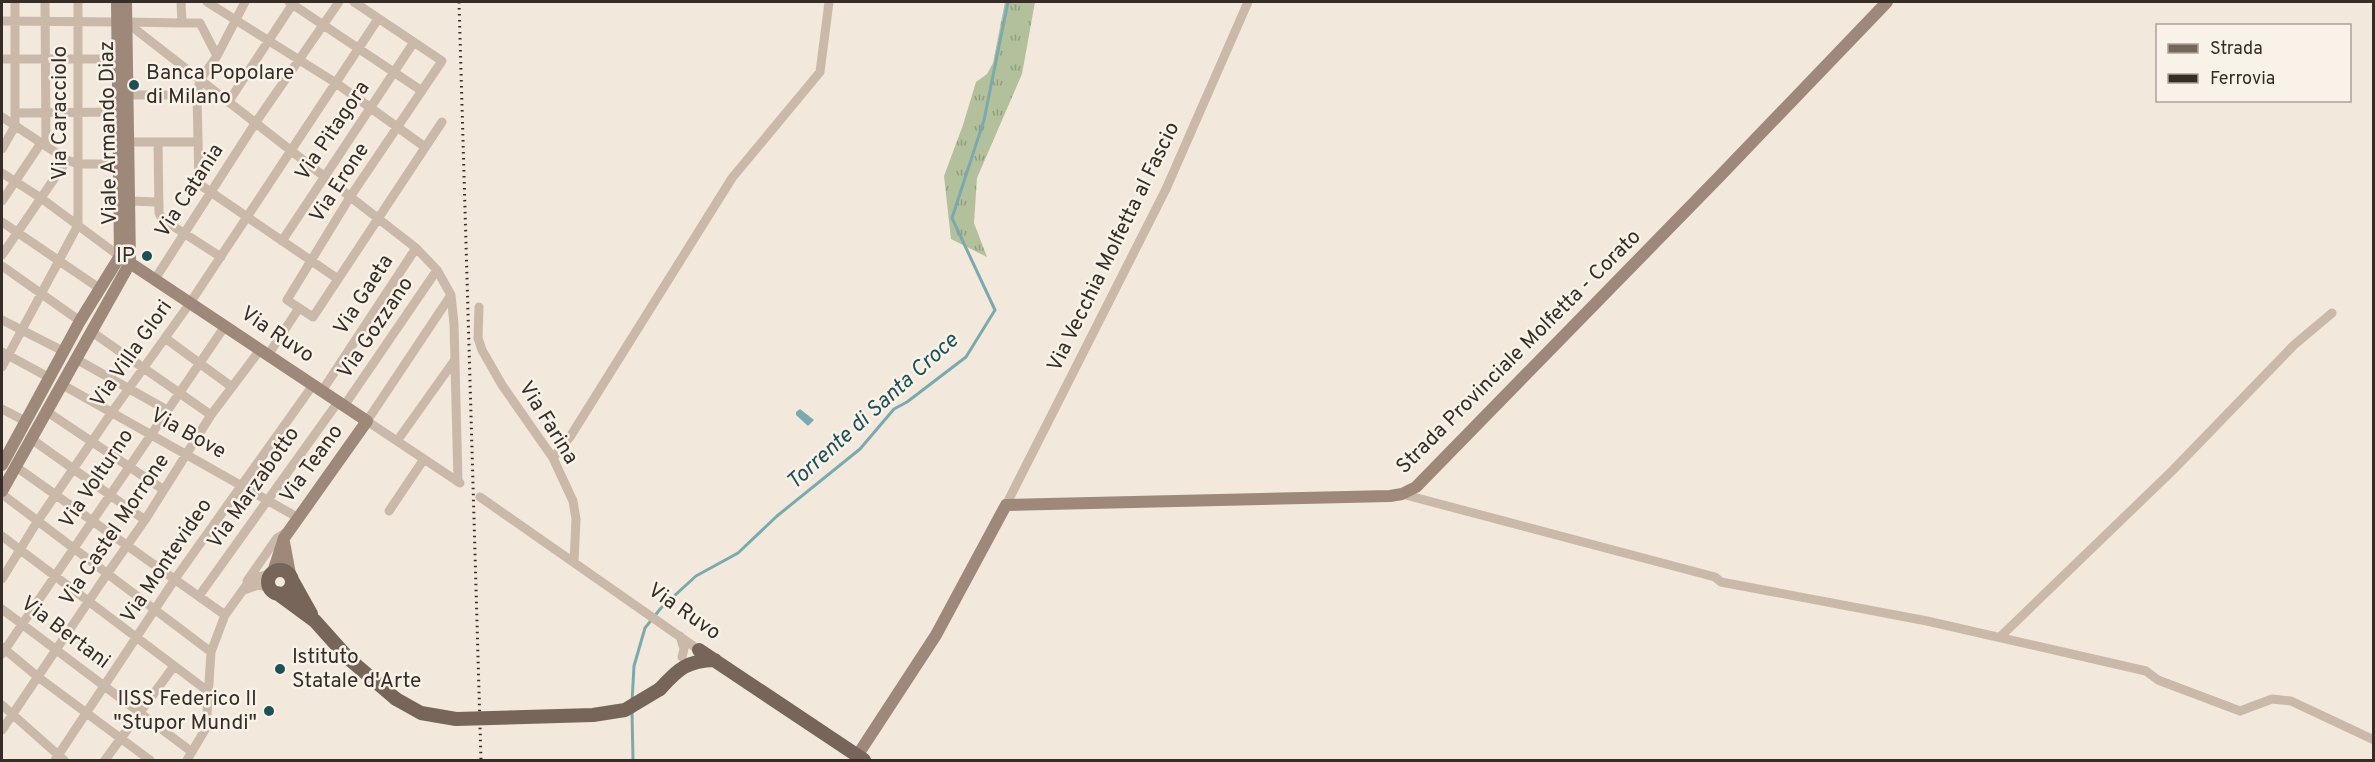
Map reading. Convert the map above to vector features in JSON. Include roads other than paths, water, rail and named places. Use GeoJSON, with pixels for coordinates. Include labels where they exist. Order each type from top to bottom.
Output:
{"type":"FeatureCollection","features":[{"type":"Feature","properties":{"kind":"main road"},"geometry":{"type":"LineString","coordinates":[[3,457],[55,381],[76,358],[92,332],[125,260],[118,112],[121,22],[117,2]]}},
{"type":"Feature","properties":{"kind":"main road","name":"Viale Armando Diaz"},"geometry":{"type":"LineString","coordinates":[[125,260],[129,201],[128,95],[121,22],[126,2]]}},
{"type":"Feature","properties":{"kind":"main road","name":"Strada Provinciale Molfetta - Corato"},"geometry":{"type":"LineString","coordinates":[[1006,505],[1402,494],[1416,487],[1887,2]]}},
{"type":"Feature","properties":{"kind":"main road"},"geometry":{"type":"LineString","coordinates":[[2,493],[46,411],[63,351],[99,288],[125,260]]}},
{"type":"Feature","properties":{"kind":"main road","name":"Via Ruvo"},"geometry":{"type":"LineString","coordinates":[[125,260],[367,421]]}},
{"type":"Feature","properties":{"kind":"main road","name":"Via Teano"},"geometry":{"type":"LineString","coordinates":[[273,582],[286,534],[367,421]]}},
{"type":"Feature","properties":{"kind":"main road"},"geometry":{"type":"LineString","coordinates":[[861,759],[946,617],[1006,505]]}},
{"type":"Feature","properties":{"kind":"main road","name":"Via Teano"},"geometry":{"type":"LineString","coordinates":[[286,534],[285,555],[291,577]]}},
{"type":"Feature","properties":{"kind":"main road"},"geometry":{"type":"LineString","coordinates":[[273,582],[282,570],[291,577],[315,621]]}},
{"type":"Feature","properties":{"kind":"main road"},"geometry":{"type":"LineString","coordinates":[[273,582],[287,591],[291,577]]}},
{"type":"Feature","properties":{"kind":"main road"},"geometry":{"type":"LineString","coordinates":[[273,582],[315,621],[349,659],[396,699],[421,712],[456,718],[593,715],[625,710],[660,689],[691,656]]}},
{"type":"Feature","properties":{"kind":"main road","name":"Via Ruvo"},"geometry":{"type":"LineString","coordinates":[[691,656],[715,660],[861,759]]}},
{"type":"Feature","properties":{"kind":"street"},"geometry":{"type":"LineString","coordinates":[[2,149],[15,126],[15,2]]}},
{"type":"Feature","properties":{"kind":"street"},"geometry":{"type":"LineString","coordinates":[[2,201],[44,145],[45,2]]}},
{"type":"Feature","properties":{"kind":"street","name":"Via Caracciolo"},"geometry":{"type":"LineString","coordinates":[[78,2],[78,225]]}},
{"type":"Feature","properties":{"kind":"street"},"geometry":{"type":"LineString","coordinates":[[182,2],[182,22]]}},
{"type":"Feature","properties":{"kind":"street"},"geometry":{"type":"LineString","coordinates":[[207,2],[236,18],[336,83],[425,147]]}},
{"type":"Feature","properties":{"kind":"street"},"geometry":{"type":"LineString","coordinates":[[245,2],[216,56],[200,80],[198,95],[199,184],[338,279]]}},
{"type":"Feature","properties":{"kind":"street"},"geometry":{"type":"LineString","coordinates":[[229,101],[270,40],[292,2],[422,91]]}},
{"type":"Feature","properties":{"kind":"street","name":"Via Catania"},"geometry":{"type":"LineString","coordinates":[[155,279],[256,122],[339,2]]}},
{"type":"Feature","properties":{"kind":"street"},"geometry":{"type":"LineString","coordinates":[[553,458],[570,437],[732,178],[820,72],[829,2]]}},
{"type":"Feature","properties":{"kind":"street","name":"Via Vecchia Molfetta al Fascio"},"geometry":{"type":"LineString","coordinates":[[1006,505],[1166,189],[1248,2]]}},
{"type":"Feature","properties":{"kind":"street"},"geometry":{"type":"LineString","coordinates":[[360,3],[378,19],[414,42]]}},
{"type":"Feature","properties":{"kind":"street","name":"Via Villa Glori"},"geometry":{"type":"LineString","coordinates":[[2,579],[37,522],[190,303],[378,19]]}},
{"type":"Feature","properties":{"kind":"street"},"geometry":{"type":"LineString","coordinates":[[2,21],[200,23],[216,56]]}},
{"type":"Feature","properties":{"kind":"street"},"geometry":{"type":"LineString","coordinates":[[121,22],[291,149],[416,248],[437,270],[451,295],[454,360],[397,441]]}},
{"type":"Feature","properties":{"kind":"street","name":"Via Erone"},"geometry":{"type":"LineString","coordinates":[[299,308],[287,300],[350,197],[442,61],[414,42]]}},
{"type":"Feature","properties":{"kind":"street","name":"Via Pitagora"},"geometry":{"type":"LineString","coordinates":[[282,241],[414,42]]}},
{"type":"Feature","properties":{"kind":"street"},"geometry":{"type":"LineString","coordinates":[[2,59],[118,59]]}},
{"type":"Feature","properties":{"kind":"street"},"geometry":{"type":"LineString","coordinates":[[128,95],[198,95]]}},
{"type":"Feature","properties":{"kind":"street"},"geometry":{"type":"LineString","coordinates":[[16,113],[118,112]]}},
{"type":"Feature","properties":{"kind":"street"},"geometry":{"type":"LineString","coordinates":[[2,117],[67,160],[78,164],[119,164]]}},
{"type":"Feature","properties":{"kind":"street"},"geometry":{"type":"LineString","coordinates":[[299,308],[313,317],[442,122]]}},
{"type":"Feature","properties":{"kind":"street"},"geometry":{"type":"LineString","coordinates":[[128,142],[198,142]]}},
{"type":"Feature","properties":{"kind":"street"},"geometry":{"type":"LineString","coordinates":[[158,142],[158,202],[162,219],[221,257]]}},
{"type":"Feature","properties":{"kind":"street"},"geometry":{"type":"LineString","coordinates":[[2,255],[67,160]]}},
{"type":"Feature","properties":{"kind":"street"},"geometry":{"type":"LineString","coordinates":[[2,173],[41,198],[125,260]]}},
{"type":"Feature","properties":{"kind":"street"},"geometry":{"type":"LineString","coordinates":[[129,201],[158,202]]}},
{"type":"Feature","properties":{"kind":"street"},"geometry":{"type":"LineString","coordinates":[[2,222],[99,288]]}},
{"type":"Feature","properties":{"kind":"street"},"geometry":{"type":"LineString","coordinates":[[2,367],[4,354],[20,330],[78,225]]}},
{"type":"Feature","properties":{"kind":"street","name":"Via Gaeta"},"geometry":{"type":"LineString","coordinates":[[318,388],[416,248]]}},
{"type":"Feature","properties":{"kind":"street"},"geometry":{"type":"LineString","coordinates":[[2,266],[80,321]]}},
{"type":"Feature","properties":{"kind":"street","name":"Via Gozzano"},"geometry":{"type":"LineString","coordinates":[[341,404],[437,270]]}},
{"type":"Feature","properties":{"kind":"street"},"geometry":{"type":"LineString","coordinates":[[367,421],[451,295]]}},
{"type":"Feature","properties":{"kind":"street","name":"Via Farina"},"geometry":{"type":"LineString","coordinates":[[479,307],[478,338],[482,350],[508,394],[553,458],[573,501],[576,519],[574,562]]}},
{"type":"Feature","properties":{"kind":"street","name":"Via Castel Morrone"},"geometry":{"type":"LineString","coordinates":[[2,730],[128,546],[212,415],[232,387],[299,308]]}},
{"type":"Feature","properties":{"kind":"street"},"geometry":{"type":"LineString","coordinates":[[2000,637],[2172,471],[2294,345],[2332,313]]}},
{"type":"Feature","properties":{"kind":"street"},"geometry":{"type":"LineString","coordinates":[[2,320],[63,351]]}},
{"type":"Feature","properties":{"kind":"street","name":"Via Volturno"},"geometry":{"type":"LineString","coordinates":[[3,650],[225,326]]}},
{"type":"Feature","properties":{"kind":"street"},"geometry":{"type":"LineString","coordinates":[[92,332],[212,415]]}},
{"type":"Feature","properties":{"kind":"street"},"geometry":{"type":"LineString","coordinates":[[165,338],[232,387]]}},
{"type":"Feature","properties":{"kind":"street","name":"Via Bove"},"geometry":{"type":"LineString","coordinates":[[4,354],[188,454],[297,517]]}},
{"type":"Feature","properties":{"kind":"street"},"geometry":{"type":"LineString","coordinates":[[76,358],[167,410]]}},
{"type":"Feature","properties":{"kind":"street","name":"Via Ruvo"},"geometry":{"type":"LineString","coordinates":[[367,421],[459,482],[454,360]]}},
{"type":"Feature","properties":{"kind":"street","name":"Via Montevideo"},"geometry":{"type":"LineString","coordinates":[[59,759],[87,712],[175,579],[241,485],[318,388]]}},
{"type":"Feature","properties":{"kind":"street","name":"Via Marzabotto"},"geometry":{"type":"LineString","coordinates":[[199,596],[341,404]]}},
{"type":"Feature","properties":{"kind":"street"},"geometry":{"type":"LineString","coordinates":[[2,409],[25,422]]}},
{"type":"Feature","properties":{"kind":"street"},"geometry":{"type":"LineString","coordinates":[[46,411],[164,490]]}},
{"type":"Feature","properties":{"kind":"street"},"geometry":{"type":"LineString","coordinates":[[30,438],[145,520]]}},
{"type":"Feature","properties":{"kind":"street"},"geometry":{"type":"LineString","coordinates":[[389,511],[424,459]]}},
{"type":"Feature","properties":{"kind":"street"},"geometry":{"type":"LineString","coordinates":[[15,466],[225,615]]}},
{"type":"Feature","properties":{"kind":"street"},"geometry":{"type":"LineString","coordinates":[[2,493],[37,522],[211,652]]}},
{"type":"Feature","properties":{"kind":"street"},"geometry":{"type":"LineString","coordinates":[[1402,494],[1715,577],[1720,582],[1927,621],[2146,671],[2158,680],[2240,711],[2272,699],[2291,701],[2373,740]]}},
{"type":"Feature","properties":{"kind":"street","name":"Via Ruvo"},"geometry":{"type":"LineString","coordinates":[[480,497],[675,631],[691,656]]}},
{"type":"Feature","properties":{"kind":"street","name":"Via Teano"},"geometry":{"type":"LineString","coordinates":[[190,756],[206,728],[211,652],[225,615],[277,538],[286,534]]}},
{"type":"Feature","properties":{"kind":"street"},"geometry":{"type":"LineString","coordinates":[[2,536],[209,692]]}},
{"type":"Feature","properties":{"kind":"street"},"geometry":{"type":"LineString","coordinates":[[242,590],[258,577],[273,582]]}},
{"type":"Feature","properties":{"kind":"street"},"geometry":{"type":"LineString","coordinates":[[242,590],[273,582]]}},
{"type":"Feature","properties":{"kind":"street","name":"Via Bertani"},"geometry":{"type":"LineString","coordinates":[[2,609],[140,711],[190,756]]}},
{"type":"Feature","properties":{"kind":"street"},"geometry":{"type":"LineString","coordinates":[[675,631],[683,640],[691,656]]}},
{"type":"Feature","properties":{"kind":"street"},"geometry":{"type":"LineString","coordinates":[[3,650],[150,760]]}},
{"type":"Feature","properties":{"kind":"street"},"geometry":{"type":"LineString","coordinates":[[105,760],[174,666]]}},
{"type":"Feature","properties":{"kind":"street"},"geometry":{"type":"LineString","coordinates":[[2,705],[59,759]]}},
{"type":"Feature","properties":{"kind":"water"},"geometry":{"type":"Polygon","coordinates":[[[800,409],[814,420],[808,426],[796,415],[800,409]]]}},
{"type":"Feature","properties":{"kind":"waterway","name":"Torrente di Santa Croce"},"geometry":{"type":"LineString","coordinates":[[632,702],[634,666],[645,628],[661,608],[696,576],[738,553],[777,516],[860,449],[894,409],[907,402],[966,357],[995,310],[952,218],[984,120],[1008,2]]}},
{"type":"Feature","properties":{"kind":"waterway","name":"Torrente di Santa Croce"},"geometry":{"type":"LineString","coordinates":[[632,711],[633,760]]}},
{"type":"Feature","properties":{"kind":"railway"},"geometry":{"type":"LineString","coordinates":[[459,2],[481,760]]}},
{"type":"Feature","properties":{"kind":"place","name":"Banca Popolare di Milano"},"geometry":{"type":"Point","coordinates":[134,85]}},
{"type":"Feature","properties":{"kind":"place","name":"IP"},"geometry":{"type":"Point","coordinates":[147,256]}},
{"type":"Feature","properties":{"kind":"place","name":"Istituto Statale d'Arte"},"geometry":{"type":"Point","coordinates":[280,669]}},
{"type":"Feature","properties":{"kind":"place","name":"IISS Federico II \"Stupor Mundi\""},"geometry":{"type":"Point","coordinates":[269,711]}}]}
